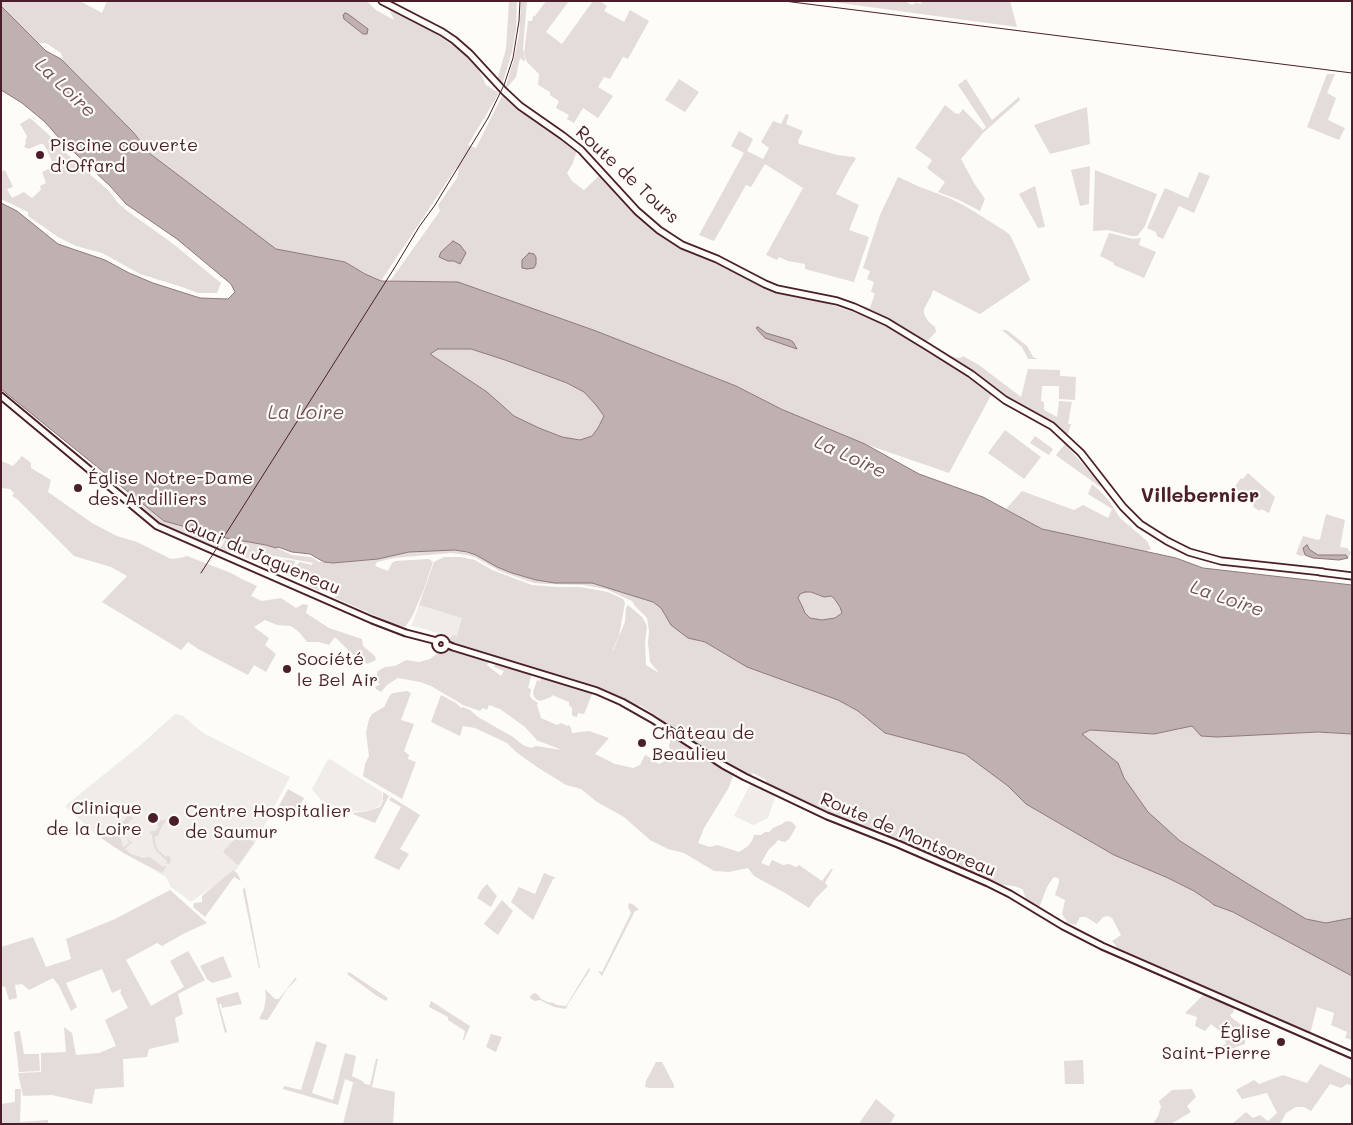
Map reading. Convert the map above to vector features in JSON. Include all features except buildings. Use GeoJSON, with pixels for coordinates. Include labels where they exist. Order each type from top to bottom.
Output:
{"type":"FeatureCollection","features":[{"type":"Feature","properties":{"kind":"main road","name":"Route de Tours"},"geometry":{"type":"LineString","coordinates":[[382,1],[454,40],[520,106],[581,150],[638,211],[652,224],[682,245],[717,259],[777,289],[837,301],[872,315],[928,347],[971,374],[1005,400],[1032,415],[1065,441],[1096,473],[1123,507],[1140,524],[1178,547],[1230,563],[1352,576]]}},
{"type":"Feature","properties":{"kind":"main road","name":"Quai du Jagueneau"},"geometry":{"type":"LineString","coordinates":[[1,396],[162,529],[372,620],[436,643]]}},
{"type":"Feature","properties":{"kind":"main road"},"geometry":{"type":"LineString","coordinates":[[442,639],[445,640],[446,646],[441,650],[436,643],[442,639]]}},
{"type":"Feature","properties":{"kind":"main road","name":"Route de Montsoreau"},"geometry":{"type":"LineString","coordinates":[[446,646],[597,691],[622,702],[745,777],[840,822],[898,844],[988,883],[1102,946],[1352,1056]]}},
{"type":"Feature","properties":{"kind":"shaded area"},"geometry":{"type":"Polygon","coordinates":[[[1,1],[80,1],[102,13],[107,1],[367,1],[376,10],[394,20],[389,9],[433,32],[464,54],[478,68],[486,85],[499,93],[468,145],[476,148],[503,94],[516,104],[516,107],[577,150],[573,163],[567,173],[572,181],[584,190],[601,174],[649,224],[686,251],[719,264],[772,291],[823,302],[865,316],[890,328],[974,380],[992,394],[949,473],[865,444],[781,409],[736,386],[596,331],[458,282],[390,281],[440,211],[438,205],[457,178],[459,170],[456,168],[381,281],[345,262],[276,249],[149,153],[134,133],[63,61],[61,53],[46,43],[39,43],[1,6],[1,1]]]}},
{"type":"Feature","properties":{"kind":"shaded area"},"geometry":{"type":"Polygon","coordinates":[[[509,1],[517,1],[516,29],[512,52],[502,85],[497,80],[506,49],[509,1]]]}},
{"type":"Feature","properties":{"kind":"shaded area"},"geometry":{"type":"Polygon","coordinates":[[[521,1],[527,1],[523,48],[525,62],[520,58],[516,77],[505,90],[519,35],[521,1]]]}},
{"type":"Feature","properties":{"kind":"shaded area"},"geometry":{"type":"Polygon","coordinates":[[[546,1],[569,1],[546,32],[562,44],[593,1],[600,1],[607,6],[604,11],[624,22],[630,10],[649,21],[628,59],[623,57],[610,79],[604,77],[598,87],[613,96],[598,118],[583,108],[574,123],[567,119],[569,115],[556,108],[559,101],[550,95],[550,92],[538,85],[539,74],[525,58],[528,21],[532,21],[533,16],[535,16],[546,1]]]}},
{"type":"Feature","properties":{"kind":"shaded area"},"geometry":{"type":"Polygon","coordinates":[[[825,1],[905,1],[912,5],[916,2],[920,4],[923,1],[1010,1],[1017,27],[825,1]]]}},
{"type":"Feature","properties":{"kind":"shaded area"},"geometry":{"type":"Polygon","coordinates":[[[1327,74],[1335,74],[1327,93],[1336,98],[1328,120],[1345,128],[1339,140],[1307,127],[1327,74]]]}},
{"type":"Feature","properties":{"kind":"shaded area"},"geometry":{"type":"Polygon","coordinates":[[[679,79],[699,92],[685,112],[665,100],[679,79]]]}},
{"type":"Feature","properties":{"kind":"shaded area"},"geometry":{"type":"Polygon","coordinates":[[[966,79],[992,120],[1019,97],[1020,100],[983,133],[961,159],[985,199],[980,211],[938,192],[945,182],[927,168],[932,160],[915,148],[945,105],[956,114],[959,114],[963,109],[983,130],[986,127],[958,85],[966,79]]]}},
{"type":"Feature","properties":{"kind":"shaded area"},"geometry":{"type":"Polygon","coordinates":[[[1087,107],[1090,144],[1050,154],[1034,125],[1087,107]]]}},
{"type":"Feature","properties":{"kind":"shaded area"},"geometry":{"type":"Polygon","coordinates":[[[786,114],[789,115],[786,124],[803,131],[798,141],[799,144],[856,159],[836,194],[859,205],[849,230],[869,237],[854,282],[805,269],[805,264],[788,261],[779,257],[777,260],[766,255],[803,188],[765,164],[751,187],[746,185],[714,241],[699,235],[744,153],[731,146],[739,131],[753,139],[747,151],[763,159],[769,148],[761,142],[773,121],[781,124],[786,114]]]}},
{"type":"Feature","properties":{"kind":"shaded area"},"geometry":{"type":"Polygon","coordinates":[[[30,118],[109,191],[126,210],[172,243],[221,283],[217,293],[198,293],[140,274],[102,253],[76,246],[58,237],[28,216],[28,212],[1,199],[1,172],[5,170],[13,187],[7,189],[12,198],[24,192],[32,198],[41,190],[40,186],[46,183],[42,172],[54,166],[43,144],[29,149],[24,147],[27,136],[20,124],[30,118]]]}},
{"type":"Feature","properties":{"kind":"shaded area"},"geometry":{"type":"Polygon","coordinates":[[[1090,166],[1089,204],[1080,206],[1071,170],[1090,166]]]}},
{"type":"Feature","properties":{"kind":"shaded area"},"geometry":{"type":"Polygon","coordinates":[[[1095,170],[1157,194],[1145,226],[1137,236],[1108,230],[1093,231],[1095,170]]]}},
{"type":"Feature","properties":{"kind":"shaded area"},"geometry":{"type":"Polygon","coordinates":[[[1199,172],[1210,176],[1194,213],[1179,206],[1163,239],[1157,236],[1156,232],[1147,228],[1165,188],[1188,198],[1199,172]]]}},
{"type":"Feature","properties":{"kind":"shaded area"},"geometry":{"type":"Polygon","coordinates":[[[898,177],[965,206],[1005,231],[1010,235],[1030,279],[980,314],[933,290],[924,309],[924,314],[935,327],[936,332],[926,342],[902,328],[839,299],[870,308],[875,293],[871,292],[874,282],[867,279],[870,271],[863,268],[880,215],[898,177]]]}},
{"type":"Feature","properties":{"kind":"shaded area"},"geometry":{"type":"Polygon","coordinates":[[[1035,186],[1045,227],[1038,228],[1019,194],[1035,186]]]}},
{"type":"Feature","properties":{"kind":"shaded area"},"geometry":{"type":"Polygon","coordinates":[[[1109,233],[1134,239],[1141,238],[1139,245],[1156,252],[1144,278],[1114,265],[1114,263],[1100,256],[1109,233]]]}},
{"type":"Feature","properties":{"kind":"shaded area"},"geometry":{"type":"Polygon","coordinates":[[[1002,330],[1008,331],[1027,346],[1033,357],[1038,359],[1028,359],[1022,347],[1002,330]]]}},
{"type":"Feature","properties":{"kind":"shaded area"},"geometry":{"type":"Polygon","coordinates":[[[438,349],[470,349],[567,383],[584,392],[604,416],[592,436],[580,440],[562,437],[539,428],[514,416],[487,392],[430,354],[438,349]]]}},
{"type":"Feature","properties":{"kind":"shaded area"},"geometry":{"type":"Polygon","coordinates":[[[940,352],[957,358],[963,356],[979,365],[1021,397],[1028,369],[1060,370],[1060,376],[1076,377],[1075,400],[1059,399],[1059,386],[1042,386],[1041,401],[1044,402],[1044,410],[1057,417],[1059,401],[1072,402],[1068,424],[1071,424],[1068,434],[1064,434],[1011,401],[940,352]]]}},
{"type":"Feature","properties":{"kind":"shaded area"},"geometry":{"type":"Polygon","coordinates":[[[1005,430],[1041,457],[1024,479],[988,453],[1005,430]]]}},
{"type":"Feature","properties":{"kind":"shaded area"},"geometry":{"type":"Polygon","coordinates":[[[1035,436],[1053,449],[1049,455],[1030,443],[1035,436]]]}},
{"type":"Feature","properties":{"kind":"shaded area"},"geometry":{"type":"Polygon","coordinates":[[[1065,444],[1101,485],[1100,487],[1056,455],[1065,444]]]}},
{"type":"Feature","properties":{"kind":"shaded area"},"geometry":{"type":"Polygon","coordinates":[[[22,456],[31,463],[31,468],[51,480],[48,492],[92,523],[171,559],[187,556],[231,573],[257,586],[251,596],[262,601],[281,598],[296,608],[303,604],[308,605],[306,613],[329,628],[362,639],[363,646],[375,656],[376,660],[367,664],[358,656],[352,654],[335,637],[329,645],[319,642],[307,642],[291,626],[277,625],[265,620],[254,627],[269,638],[265,645],[276,654],[266,672],[254,665],[248,675],[188,642],[181,650],[102,602],[127,576],[111,567],[74,556],[12,496],[14,493],[10,489],[2,488],[1,461],[13,466],[22,456]]]}},
{"type":"Feature","properties":{"kind":"shaded area"},"geometry":{"type":"Polygon","coordinates":[[[1248,473],[1275,497],[1269,513],[1253,507],[1254,505],[1234,488],[1241,478],[1243,479],[1248,473]]]}},
{"type":"Feature","properties":{"kind":"shaded area"},"geometry":{"type":"Polygon","coordinates":[[[1092,484],[1110,502],[1120,518],[1147,541],[1151,549],[1144,552],[1042,529],[1006,509],[1022,491],[1074,510],[1083,505],[1108,518],[1112,509],[1088,494],[1092,484]]]}},
{"type":"Feature","properties":{"kind":"shaded area"},"geometry":{"type":"Polygon","coordinates":[[[128,492],[164,521],[222,537],[215,549],[159,524],[125,495],[128,492]]]}},
{"type":"Feature","properties":{"kind":"shaded area"},"geometry":{"type":"Polygon","coordinates":[[[1326,514],[1345,520],[1340,547],[1347,548],[1351,553],[1348,558],[1346,555],[1319,555],[1303,548],[1305,555],[1296,554],[1303,536],[1320,539],[1326,514]]]}},
{"type":"Feature","properties":{"kind":"shaded area"},"geometry":{"type":"Polygon","coordinates":[[[226,538],[266,545],[292,555],[311,557],[319,562],[333,563],[378,559],[409,552],[455,550],[476,555],[497,567],[536,580],[555,583],[592,583],[653,602],[661,608],[665,616],[698,641],[705,642],[726,655],[768,674],[838,700],[858,711],[885,733],[965,754],[1008,786],[1026,804],[1114,855],[1194,891],[1214,905],[1233,912],[1352,976],[1352,1040],[1345,1038],[1347,1032],[1331,1025],[1334,1013],[1317,1007],[1310,1034],[1119,950],[1112,941],[1121,935],[1112,918],[1108,916],[1103,917],[1097,924],[1086,917],[1080,917],[1076,925],[1068,923],[1062,914],[1065,900],[1055,895],[1059,882],[1059,879],[1056,877],[1053,878],[1047,887],[1039,908],[1026,900],[1023,890],[1020,888],[1001,885],[885,836],[887,829],[877,825],[874,832],[831,816],[790,793],[783,793],[753,773],[750,777],[641,706],[585,684],[448,642],[452,635],[457,636],[462,618],[419,605],[434,562],[444,557],[460,557],[475,560],[492,570],[532,585],[580,587],[608,592],[623,599],[625,603],[619,636],[613,651],[625,622],[628,605],[642,617],[647,626],[645,643],[646,665],[659,673],[650,662],[647,618],[632,601],[606,589],[583,585],[534,583],[502,572],[468,555],[451,553],[394,558],[377,562],[375,566],[388,571],[395,561],[429,559],[433,562],[412,617],[405,627],[335,598],[336,594],[321,588],[319,591],[308,586],[311,577],[307,574],[294,573],[295,566],[300,562],[312,565],[313,563],[275,556],[259,563],[230,551],[226,553],[219,550],[226,538]]]}},
{"type":"Feature","properties":{"kind":"shaded area"},"geometry":{"type":"Polygon","coordinates":[[[274,558],[295,561],[291,577],[260,564],[274,558]]]}},
{"type":"Feature","properties":{"kind":"shaded area"},"geometry":{"type":"Polygon","coordinates":[[[811,592],[824,597],[831,596],[840,607],[842,613],[835,618],[822,620],[810,618],[805,613],[798,598],[800,594],[811,592]]]}},
{"type":"Feature","properties":{"kind":"shaded area"},"geometry":{"type":"Polygon","coordinates":[[[419,605],[463,618],[457,637],[411,627],[419,605]]]}},
{"type":"Feature","properties":{"kind":"shaded area"},"geometry":{"type":"Polygon","coordinates":[[[451,649],[490,660],[487,665],[501,676],[504,671],[494,667],[496,662],[532,673],[528,688],[531,689],[530,696],[532,699],[538,703],[541,718],[557,725],[561,723],[569,725],[572,733],[589,731],[609,738],[595,754],[615,764],[633,768],[640,765],[645,755],[659,764],[667,760],[672,735],[679,738],[734,774],[728,789],[704,828],[698,843],[710,847],[717,845],[739,852],[748,846],[754,835],[769,832],[786,821],[792,822],[796,827],[789,839],[785,842],[778,840],[769,849],[761,863],[769,866],[772,860],[783,865],[789,864],[796,867],[799,865],[822,881],[833,869],[825,883],[828,886],[809,908],[754,876],[748,868],[729,872],[714,871],[684,853],[668,849],[650,840],[624,817],[597,802],[581,789],[566,785],[537,767],[507,743],[475,728],[463,726],[460,736],[431,722],[441,695],[461,708],[470,710],[523,745],[531,748],[536,746],[562,750],[536,740],[525,727],[500,709],[489,705],[487,710],[483,708],[480,711],[463,705],[431,686],[398,678],[387,685],[381,692],[376,689],[375,687],[380,684],[377,682],[378,671],[385,667],[395,666],[406,660],[419,662],[430,659],[439,652],[451,649]]]}},
{"type":"Feature","properties":{"kind":"shaded area"},"geometry":{"type":"Polygon","coordinates":[[[542,676],[593,692],[584,714],[578,713],[577,717],[573,716],[569,702],[552,695],[540,701],[536,699],[533,692],[537,680],[540,681],[542,676]]]}},
{"type":"Feature","properties":{"kind":"shaded area"},"geometry":{"type":"Polygon","coordinates":[[[407,691],[411,693],[401,720],[414,724],[404,751],[409,755],[408,759],[416,762],[402,799],[363,776],[365,764],[369,756],[366,733],[369,719],[372,714],[384,707],[390,695],[407,691]]]}},
{"type":"Feature","properties":{"kind":"shaded area","name":"Centre Hospitalier de Saumur"},"geometry":{"type":"Polygon","coordinates":[[[175,714],[183,716],[203,733],[290,777],[255,843],[236,870],[191,902],[171,887],[166,877],[112,846],[65,806],[143,743],[175,714]]]}},
{"type":"Feature","properties":{"kind":"shaded area"},"geometry":{"type":"Polygon","coordinates":[[[1192,726],[1217,737],[1318,732],[1352,734],[1352,918],[1326,923],[1306,919],[1180,841],[1148,812],[1124,778],[1118,763],[1081,734],[1090,730],[1154,734],[1192,726]]]}},
{"type":"Feature","properties":{"kind":"shaded area"},"geometry":{"type":"Polygon","coordinates":[[[330,759],[382,792],[383,799],[380,805],[372,810],[352,812],[349,807],[343,806],[338,808],[321,800],[312,789],[327,761],[330,759]]]}},
{"type":"Feature","properties":{"kind":"shaded area"},"geometry":{"type":"Polygon","coordinates":[[[751,783],[776,795],[768,818],[753,825],[734,816],[751,783]]]}},
{"type":"Feature","properties":{"kind":"shaded area"},"geometry":{"type":"Polygon","coordinates":[[[288,789],[304,798],[293,820],[276,811],[288,789]]]}},
{"type":"Feature","properties":{"kind":"shaded area"},"geometry":{"type":"Polygon","coordinates":[[[383,792],[389,796],[375,823],[353,814],[380,807],[383,801],[383,792]]]}},
{"type":"Feature","properties":{"kind":"shaded area"},"geometry":{"type":"Polygon","coordinates":[[[391,797],[420,815],[400,849],[409,854],[399,870],[374,858],[401,807],[389,800],[391,797]]]}},
{"type":"Feature","properties":{"kind":"shaded area"},"geometry":{"type":"Polygon","coordinates":[[[128,816],[132,817],[133,820],[131,819],[125,829],[118,830],[124,847],[129,843],[127,838],[126,833],[130,842],[132,842],[125,849],[131,854],[142,858],[150,857],[163,867],[165,865],[166,867],[162,873],[125,854],[97,835],[100,832],[110,834],[128,816]]]}},
{"type":"Feature","properties":{"kind":"shaded area"},"geometry":{"type":"Polygon","coordinates":[[[166,820],[158,836],[155,836],[155,839],[158,850],[166,857],[168,855],[170,857],[171,862],[168,864],[156,851],[152,834],[150,834],[151,831],[155,831],[158,827],[157,821],[166,820]]]}},
{"type":"Feature","properties":{"kind":"shaded area"},"geometry":{"type":"Polygon","coordinates":[[[245,828],[254,843],[238,865],[223,852],[245,828]]]}},
{"type":"Feature","properties":{"kind":"shaded area"},"geometry":{"type":"Polygon","coordinates":[[[233,870],[241,881],[234,877],[205,917],[193,907],[194,903],[202,902],[202,896],[233,870]]]}},
{"type":"Feature","properties":{"kind":"shaded area"},"geometry":{"type":"Polygon","coordinates":[[[544,873],[556,878],[553,879],[533,920],[511,902],[519,887],[535,894],[544,873]]]}},
{"type":"Feature","properties":{"kind":"shaded area"},"geometry":{"type":"Polygon","coordinates":[[[487,884],[497,896],[491,907],[477,898],[487,884]]]}},
{"type":"Feature","properties":{"kind":"shaded area"},"geometry":{"type":"Polygon","coordinates":[[[245,888],[260,968],[259,969],[243,891],[245,888]]]}},
{"type":"Feature","properties":{"kind":"shaded area"},"geometry":{"type":"Polygon","coordinates":[[[170,890],[207,923],[162,946],[157,943],[126,960],[151,1006],[184,987],[170,961],[188,951],[205,980],[178,994],[183,1014],[175,1018],[179,1042],[149,1049],[147,1057],[123,1059],[124,1087],[95,1089],[92,1104],[52,1095],[23,1096],[18,1073],[41,1072],[41,1053],[66,1052],[64,1027],[72,1033],[76,1055],[99,1053],[116,1046],[105,1020],[128,1008],[120,992],[121,989],[112,993],[102,969],[66,983],[77,1007],[71,1011],[53,978],[29,990],[22,984],[15,985],[17,998],[9,1000],[5,987],[1,986],[1,947],[33,937],[46,967],[71,959],[66,939],[115,919],[170,890]]]}},
{"type":"Feature","properties":{"kind":"shaded area"},"geometry":{"type":"Polygon","coordinates":[[[502,900],[513,911],[498,935],[484,924],[502,900]]]}},
{"type":"Feature","properties":{"kind":"shaded area"},"geometry":{"type":"Polygon","coordinates":[[[629,903],[639,910],[635,911],[602,976],[598,971],[602,972],[631,913],[628,907],[629,903]]]}},
{"type":"Feature","properties":{"kind":"shaded area"},"geometry":{"type":"Polygon","coordinates":[[[223,956],[232,977],[212,983],[207,979],[200,966],[223,956]]]}},
{"type":"Feature","properties":{"kind":"shaded area"},"geometry":{"type":"Polygon","coordinates":[[[589,968],[590,970],[566,1009],[554,1007],[540,1000],[535,1001],[530,998],[535,993],[541,999],[550,1003],[566,1006],[589,968]]]}},
{"type":"Feature","properties":{"kind":"shaded area"},"geometry":{"type":"Polygon","coordinates":[[[349,972],[388,998],[386,1001],[347,974],[349,972]]]}},
{"type":"Feature","properties":{"kind":"shaded area"},"geometry":{"type":"Polygon","coordinates":[[[295,978],[297,979],[287,989],[269,1018],[267,1020],[259,1019],[264,1009],[265,989],[275,999],[279,999],[295,978]]]}},
{"type":"Feature","properties":{"kind":"shaded area"},"geometry":{"type":"Polygon","coordinates":[[[238,992],[242,1004],[222,1008],[221,1004],[219,1004],[227,1032],[225,1033],[216,998],[238,992]]]}},
{"type":"Feature","properties":{"kind":"shaded area"},"geometry":{"type":"Polygon","coordinates":[[[1203,995],[1234,1008],[1233,1013],[1230,1015],[1245,1030],[1245,1044],[1223,1049],[1226,1043],[1221,1032],[1211,1024],[1205,1031],[1195,1026],[1197,1017],[1185,1013],[1203,995]]]}},
{"type":"Feature","properties":{"kind":"shaded area"},"geometry":{"type":"Polygon","coordinates":[[[431,1001],[470,1026],[464,1040],[465,1031],[448,1020],[448,1017],[429,1007],[431,1001]]]}},
{"type":"Feature","properties":{"kind":"shaded area"},"geometry":{"type":"Polygon","coordinates":[[[20,1031],[24,1054],[39,1054],[40,1071],[19,1072],[14,1032],[20,1031]]]}},
{"type":"Feature","properties":{"kind":"shaded area"},"geometry":{"type":"Polygon","coordinates":[[[491,1034],[502,1037],[496,1052],[486,1047],[491,1034]]]}},
{"type":"Feature","properties":{"kind":"shaded area"},"geometry":{"type":"Polygon","coordinates":[[[316,1041],[327,1045],[312,1093],[333,1100],[345,1053],[356,1056],[352,1076],[370,1085],[376,1059],[378,1059],[372,1087],[395,1092],[393,1124],[343,1124],[353,1083],[359,1085],[345,1079],[338,1105],[283,1089],[284,1086],[301,1090],[316,1041]]]}},
{"type":"Feature","properties":{"kind":"shaded area"},"geometry":{"type":"Polygon","coordinates":[[[1083,1060],[1084,1084],[1065,1084],[1064,1061],[1083,1060]]]}},
{"type":"Feature","properties":{"kind":"shaded area"},"geometry":{"type":"Polygon","coordinates":[[[656,1062],[662,1062],[674,1088],[645,1087],[646,1081],[656,1062]]]}},
{"type":"Feature","properties":{"kind":"shaded area"},"geometry":{"type":"Polygon","coordinates":[[[1320,1064],[1352,1079],[1352,1086],[1347,1084],[1341,1088],[1330,1084],[1311,1111],[1304,1107],[1296,1107],[1286,1113],[1280,1124],[1232,1124],[1246,1112],[1253,1118],[1260,1115],[1268,1121],[1277,1113],[1267,1093],[1242,1099],[1236,1090],[1254,1080],[1259,1084],[1283,1075],[1307,1083],[1320,1064]]]}},
{"type":"Feature","properties":{"kind":"shaded area"},"geometry":{"type":"Polygon","coordinates":[[[15,1089],[21,1089],[20,1122],[48,1120],[48,1124],[1,1124],[1,1104],[15,1102],[15,1089]]]}},
{"type":"Feature","properties":{"kind":"shaded area"},"geometry":{"type":"Polygon","coordinates":[[[1192,1089],[1196,1097],[1187,1106],[1191,1112],[1171,1124],[1153,1124],[1161,1107],[1159,1101],[1172,1090],[1192,1089]]]}},
{"type":"Feature","properties":{"kind":"shaded area"},"geometry":{"type":"Polygon","coordinates":[[[876,1099],[895,1115],[890,1124],[861,1124],[860,1122],[876,1099]]]}},
{"type":"Feature","properties":{"kind":"water","name":"La Loire"},"geometry":{"type":"Polygon","coordinates":[[[1,6],[46,51],[61,59],[134,133],[149,153],[276,249],[345,262],[381,281],[458,282],[596,331],[736,386],[781,409],[865,444],[919,474],[983,497],[1042,529],[1176,558],[1203,568],[1352,585],[1352,734],[1318,732],[1217,737],[1201,736],[1192,726],[1154,734],[1090,730],[1082,734],[1118,763],[1124,778],[1148,812],[1180,841],[1306,919],[1326,923],[1352,918],[1352,976],[1233,912],[1214,905],[1194,891],[1114,855],[1026,804],[1008,786],[965,754],[885,733],[858,711],[838,700],[747,667],[705,642],[688,638],[671,625],[661,608],[653,602],[592,583],[555,583],[536,580],[497,567],[476,555],[455,550],[409,552],[378,559],[333,563],[324,562],[310,554],[226,538],[164,521],[1,389],[1,203],[17,211],[58,244],[105,260],[153,283],[200,298],[228,299],[235,292],[231,284],[177,239],[126,204],[45,122],[22,103],[1,90],[1,6]],[[438,349],[430,354],[487,392],[514,416],[539,428],[562,437],[580,440],[592,436],[604,416],[584,392],[567,383],[471,349],[438,349]],[[811,592],[800,594],[798,598],[805,613],[810,618],[822,620],[835,618],[842,613],[840,607],[831,596],[824,597],[811,592]]]}},
{"type":"Feature","properties":{"kind":"water"},"geometry":{"type":"Polygon","coordinates":[[[345,13],[368,29],[367,34],[363,34],[344,19],[343,15],[345,13]]]}},
{"type":"Feature","properties":{"kind":"water"},"geometry":{"type":"Polygon","coordinates":[[[453,241],[460,245],[466,253],[460,264],[439,257],[441,252],[453,241]]]}},
{"type":"Feature","properties":{"kind":"water"},"geometry":{"type":"Polygon","coordinates":[[[529,253],[534,254],[536,257],[536,264],[534,268],[522,268],[522,260],[529,253]]]}},
{"type":"Feature","properties":{"kind":"water"},"geometry":{"type":"Polygon","coordinates":[[[758,327],[766,333],[790,340],[797,349],[765,338],[756,328],[758,327]]]}},
{"type":"Feature","properties":{"kind":"water"},"geometry":{"type":"Polygon","coordinates":[[[1307,545],[1310,550],[1318,555],[1346,555],[1348,558],[1339,560],[1313,558],[1305,555],[1303,548],[1307,545]]]}},
{"type":"Feature","properties":{"kind":"railway"},"geometry":{"type":"LineString","coordinates":[[201,573],[419,227],[435,205],[488,118],[504,85],[513,58],[520,1]]}},
{"type":"Feature","properties":{"kind":"railway"},"geometry":{"type":"LineString","coordinates":[[784,1],[1352,73]]}},
{"type":"Feature","properties":{"kind":"place","name":"Piscine couverte d'Offard"},"geometry":{"type":"Point","coordinates":[40,155]}},
{"type":"Feature","properties":{"kind":"place","name":"Église Notre-Dame des Ardilliers"},"geometry":{"type":"Point","coordinates":[78,488]}},
{"type":"Feature","properties":{"kind":"place","name":"Société le Bel Air"},"geometry":{"type":"Point","coordinates":[287,669]}},
{"type":"Feature","properties":{"kind":"place","name":"Château de Beaulieu"},"geometry":{"type":"Point","coordinates":[642,743]}},
{"type":"Feature","properties":{"kind":"place","name":"Clinique de la Loire"},"geometry":{"type":"Point","coordinates":[153,818]}},
{"type":"Feature","properties":{"kind":"place","name":"Centre Hospitalier de Saumur"},"geometry":{"type":"Point","coordinates":[174,821]}},
{"type":"Feature","properties":{"kind":"place","name":"Église Saint-Pierre"},"geometry":{"type":"Point","coordinates":[1281,1042]}},
{"type":"Feature","properties":{"kind":"district","name":"Villebernier"},"geometry":{"type":"Point","coordinates":[1200,496]}}]}
